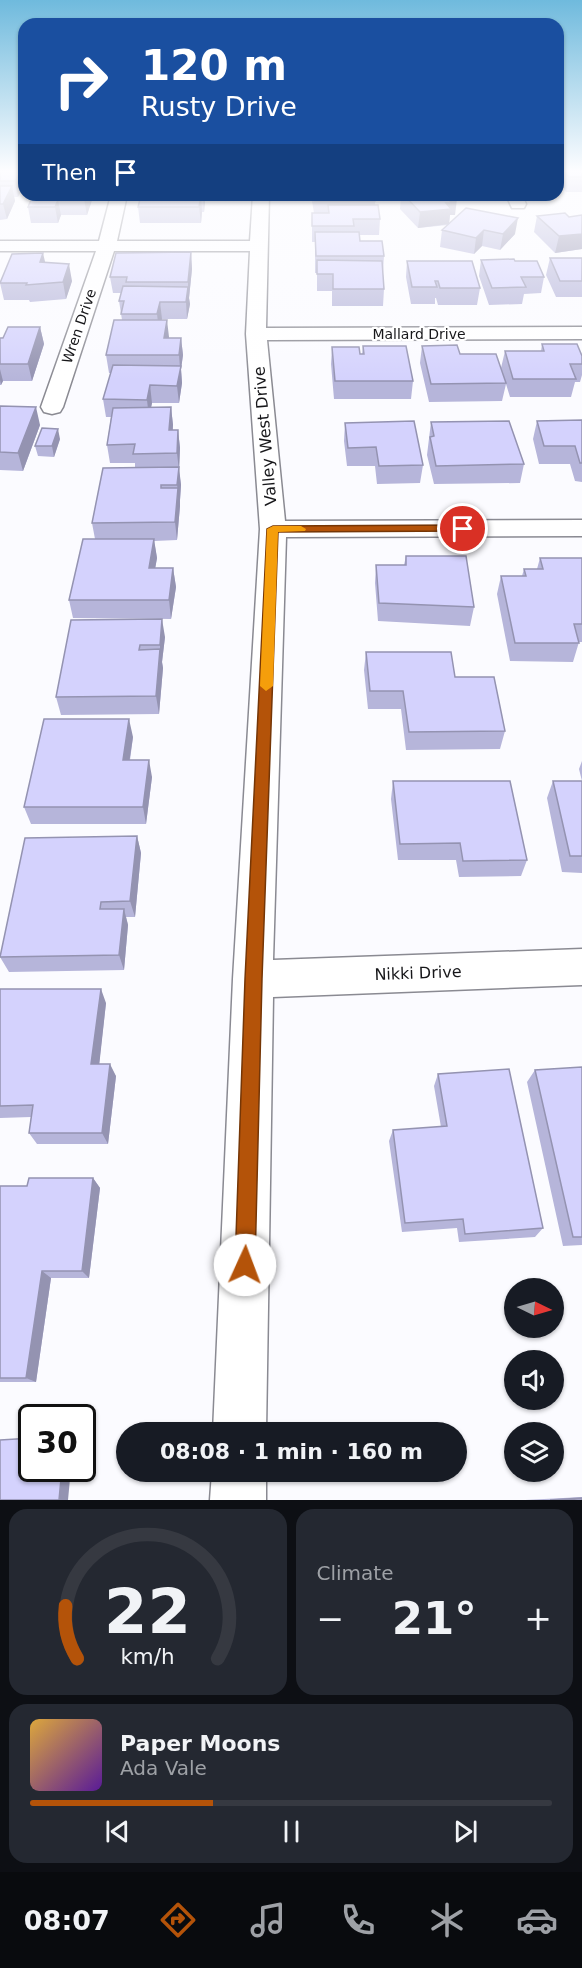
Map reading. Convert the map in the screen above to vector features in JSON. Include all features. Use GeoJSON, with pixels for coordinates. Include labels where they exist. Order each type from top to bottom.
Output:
{"type":"FeatureCollection","features":[{"type":"Feature","properties":{"kind":"street","name":"Wren Drive"},"geometry":{"type":"LineString","coordinates":[[52,406],[108,240]]}},
{"type":"Feature","properties":{"kind":"street","name":"Valley West Drive"},"geometry":{"type":"LineString","coordinates":[[240,1422],[254,979],[273,529],[256,334],[259,240]]}},
{"type":"Feature","properties":{"kind":"street"},"geometry":{"type":"LineString","coordinates":[[0,246],[259,246]]}},
{"type":"Feature","properties":{"kind":"street","name":"Mallard Drive"},"geometry":{"type":"LineString","coordinates":[[256,334],[582,333]]}},
{"type":"Feature","properties":{"kind":"street"},"geometry":{"type":"LineString","coordinates":[[273,529],[582,528]]}},
{"type":"Feature","properties":{"kind":"street","name":"Nikki Drive"},"geometry":{"type":"LineString","coordinates":[[254,979],[582,967]]}},
{"type":"Feature","properties":{"kind":"street"},"geometry":{"type":"LineString","coordinates":[[238,1500],[239,1482]]}},
{"type":"Feature","properties":{"kind":"building"},"geometry":{"type":"Polygon","coordinates":[[[315,240],[382,241],[384,256],[316,256],[315,240]]]}},
{"type":"Feature","properties":{"kind":"building"},"geometry":{"type":"Polygon","coordinates":[[[191,252],[188,282],[126,282],[127,277],[110,277],[116,253],[191,252]]]}},
{"type":"Feature","properties":{"kind":"building"},"geometry":{"type":"Polygon","coordinates":[[[43,253],[40,262],[69,264],[63,282],[26,285],[27,283],[0,283],[12,254],[43,253]]]}},
{"type":"Feature","properties":{"kind":"building"},"geometry":{"type":"Polygon","coordinates":[[[550,258],[582,258],[582,281],[560,281],[550,258]]]}},
{"type":"Feature","properties":{"kind":"building"},"geometry":{"type":"Polygon","coordinates":[[[514,259],[515,261],[537,261],[544,277],[521,277],[526,287],[492,288],[481,260],[514,259]]]}},
{"type":"Feature","properties":{"kind":"building"},"geometry":{"type":"Polygon","coordinates":[[[317,260],[382,261],[384,289],[333,289],[333,274],[317,274],[317,260]]]}},
{"type":"Feature","properties":{"kind":"building"},"geometry":{"type":"Polygon","coordinates":[[[407,261],[472,261],[480,288],[440,288],[438,281],[435,281],[437,287],[412,287],[407,261]]]}},
{"type":"Feature","properties":{"kind":"building"},"geometry":{"type":"Polygon","coordinates":[[[123,286],[188,287],[186,302],[160,302],[157,314],[121,314],[124,301],[119,301],[123,286]]]}},
{"type":"Feature","properties":{"kind":"building"},"geometry":{"type":"Polygon","coordinates":[[[114,320],[167,320],[164,338],[181,338],[179,355],[106,355],[114,320]]]}},
{"type":"Feature","properties":{"kind":"building"},"geometry":{"type":"Polygon","coordinates":[[[8,327],[40,327],[28,364],[0,364],[0,338],[3,338],[8,327]]]}},
{"type":"Feature","properties":{"kind":"building"},"geometry":{"type":"Polygon","coordinates":[[[542,344],[577,344],[582,356],[582,364],[570,364],[576,379],[513,379],[505,351],[544,351],[542,344]]]}},
{"type":"Feature","properties":{"kind":"building"},"geometry":{"type":"Polygon","coordinates":[[[457,345],[460,354],[496,354],[506,383],[431,384],[422,346],[457,345]]]}},
{"type":"Feature","properties":{"kind":"building"},"geometry":{"type":"Polygon","coordinates":[[[363,346],[406,346],[413,381],[335,381],[332,347],[359,347],[360,354],[364,354],[363,346]]]}},
{"type":"Feature","properties":{"kind":"building"},"geometry":{"type":"Polygon","coordinates":[[[113,365],[181,366],[177,386],[150,385],[147,400],[103,399],[113,365]]]}},
{"type":"Feature","properties":{"kind":"building"},"geometry":{"type":"Polygon","coordinates":[[[0,406],[36,407],[18,453],[0,452],[0,406]]]}},
{"type":"Feature","properties":{"kind":"building"},"geometry":{"type":"Polygon","coordinates":[[[171,407],[169,430],[178,430],[177,453],[133,454],[135,444],[107,445],[113,408],[171,407]]]}},
{"type":"Feature","properties":{"kind":"building"},"geometry":{"type":"Polygon","coordinates":[[[582,420],[582,463],[580,463],[575,446],[544,446],[537,421],[582,420]]]}},
{"type":"Feature","properties":{"kind":"building"},"geometry":{"type":"Polygon","coordinates":[[[414,421],[423,465],[379,466],[376,447],[348,448],[345,423],[414,421]]]}},
{"type":"Feature","properties":{"kind":"building"},"geometry":{"type":"Polygon","coordinates":[[[509,421],[524,464],[436,466],[430,437],[434,436],[431,422],[509,421]]]}},
{"type":"Feature","properties":{"kind":"building"},"geometry":{"type":"Polygon","coordinates":[[[42,428],[58,429],[52,446],[35,446],[42,428]]]}},
{"type":"Feature","properties":{"kind":"building"},"geometry":{"type":"Polygon","coordinates":[[[179,467],[177,485],[161,485],[161,488],[178,488],[175,522],[92,523],[103,468],[179,467]]]}},
{"type":"Feature","properties":{"kind":"building"},"geometry":{"type":"Polygon","coordinates":[[[83,539],[154,539],[149,568],[173,568],[169,600],[69,600],[83,539]]]}},
{"type":"Feature","properties":{"kind":"building"},"geometry":{"type":"Polygon","coordinates":[[[406,556],[466,556],[474,607],[379,603],[376,565],[406,565],[406,556]]]}},
{"type":"Feature","properties":{"kind":"building"},"geometry":{"type":"Polygon","coordinates":[[[540,558],[582,558],[582,624],[574,624],[579,643],[515,643],[501,576],[526,576],[524,569],[543,569],[540,558]]]}},
{"type":"Feature","properties":{"kind":"building"},"geometry":{"type":"Polygon","coordinates":[[[162,619],[160,645],[140,645],[139,650],[160,649],[156,696],[56,697],[71,620],[162,619]]]}},
{"type":"Feature","properties":{"kind":"building"},"geometry":{"type":"Polygon","coordinates":[[[366,652],[451,652],[455,677],[494,677],[505,731],[409,732],[403,691],[370,691],[366,652]]]}},
{"type":"Feature","properties":{"kind":"building"},"geometry":{"type":"Polygon","coordinates":[[[44,719],[129,719],[123,760],[149,760],[143,807],[24,807],[44,719]]]}},
{"type":"Feature","properties":{"kind":"building"},"geometry":{"type":"Polygon","coordinates":[[[393,781],[510,781],[527,860],[463,861],[460,843],[400,844],[393,781]]]}},
{"type":"Feature","properties":{"kind":"building"},"geometry":{"type":"Polygon","coordinates":[[[553,781],[582,781],[582,856],[570,856],[553,781]]]}},
{"type":"Feature","properties":{"kind":"building"},"geometry":{"type":"Polygon","coordinates":[[[137,836],[130,901],[101,902],[100,909],[124,909],[119,955],[0,957],[25,838],[137,836]]]}},
{"type":"Feature","properties":{"kind":"building"},"geometry":{"type":"Polygon","coordinates":[[[0,989],[101,989],[91,1064],[110,1064],[102,1133],[29,1133],[33,1105],[0,1106],[0,989]]]}},
{"type":"Feature","properties":{"kind":"building"},"geometry":{"type":"Polygon","coordinates":[[[582,1067],[582,1237],[573,1237],[535,1070],[582,1067]]]}},
{"type":"Feature","properties":{"kind":"building"},"geometry":{"type":"Polygon","coordinates":[[[509,1069],[543,1228],[465,1234],[463,1219],[405,1223],[393,1130],[447,1126],[438,1074],[509,1069]]]}},
{"type":"Feature","properties":{"kind":"building"},"geometry":{"type":"Polygon","coordinates":[[[29,1178],[93,1178],[82,1271],[42,1271],[26,1378],[0,1378],[0,1186],[27,1186],[29,1178]]]}},
{"type":"Feature","properties":{"kind":"building"},"geometry":{"type":"Polygon","coordinates":[[[18,1439],[18,1482],[61,1482],[59,1500],[0,1500],[0,1440],[18,1439]]]}},
{"type":"Feature","properties":{"kind":"building"},"geometry":{"type":"Polygon","coordinates":[[[582,1498],[582,1500],[550,1500],[582,1498]]]}},
{"type":"Feature","properties":{"kind":"slow traffic"},"geometry":{"type":"LineString","coordinates":[[266,686],[273,529],[301,529]]}},
{"type":"Feature","properties":{"kind":"route"},"geometry":{"type":"LineString","coordinates":[[245,1265],[254,979],[273,529],[463,529]]}}]}
